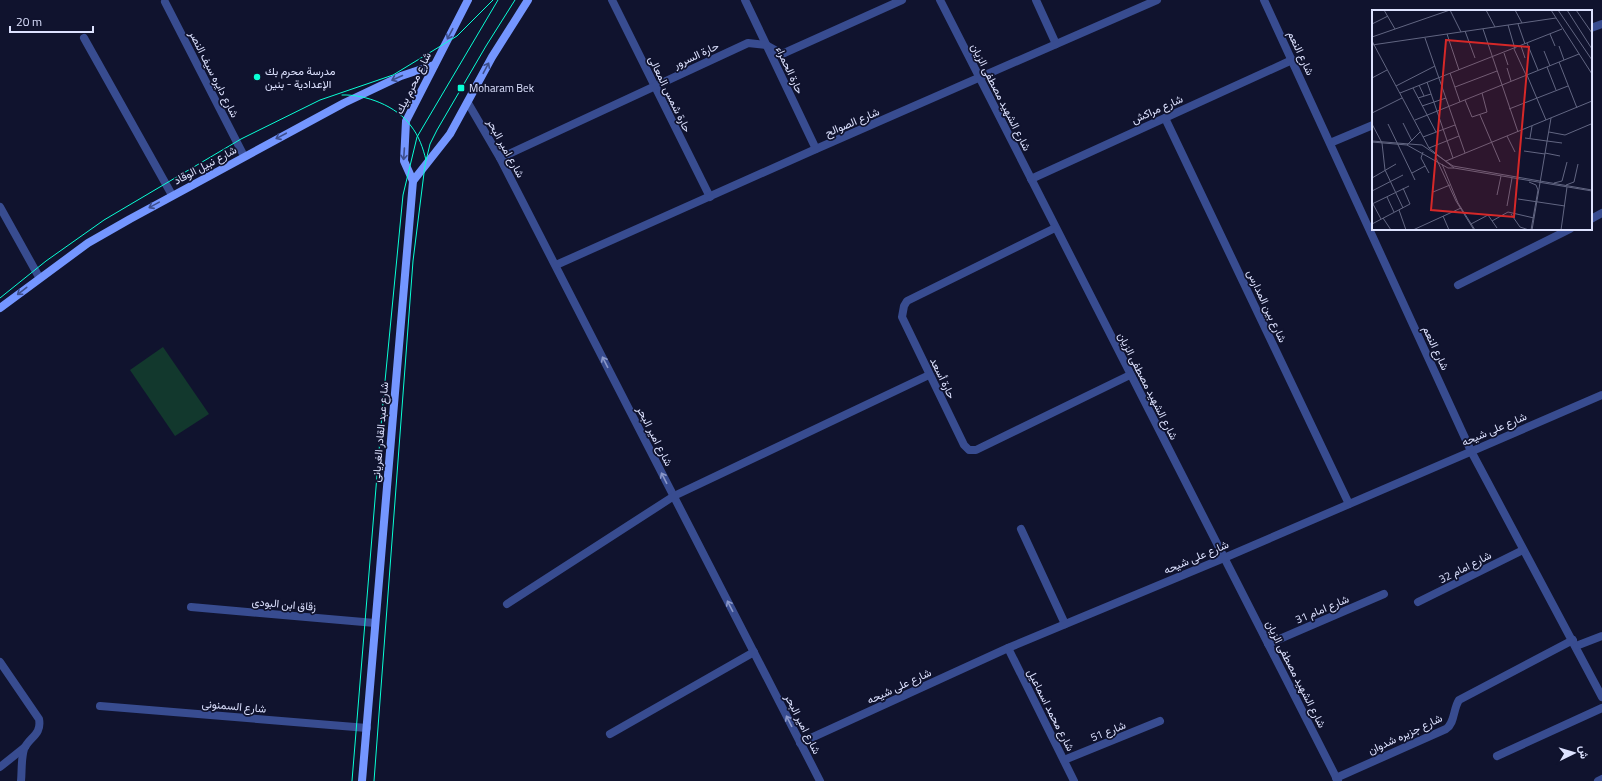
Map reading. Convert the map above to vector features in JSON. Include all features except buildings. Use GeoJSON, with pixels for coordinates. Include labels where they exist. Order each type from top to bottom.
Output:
{"type":"FeatureCollection","features":[{"type":"Feature","properties":{"kind":"main road","name":"شارع محرم بيك"},"geometry":{"type":"LineString","coordinates":[[413,181],[404,161],[406,121],[468,0]]}},
{"type":"Feature","properties":{"kind":"main road"},"geometry":{"type":"LineString","coordinates":[[413,181],[450,134],[492,57],[528,0]]}},
{"type":"Feature","properties":{"kind":"main road","name":"شارع نبيل الوقاد"},"geometry":{"type":"LineString","coordinates":[[0,308],[39,277],[88,243],[172,195],[344,103],[401,76],[434,65]]}},
{"type":"Feature","properties":{"kind":"main road","name":"شارع عبد القادر الغريانى"},"geometry":{"type":"LineString","coordinates":[[362,781],[413,181]]}},
{"type":"Feature","properties":{"kind":"street","name":"حارة شمس المعالى"},"geometry":{"type":"LineString","coordinates":[[612,0],[710,197]]}},
{"type":"Feature","properties":{"kind":"street","name":"حارة الحمراء"},"geometry":{"type":"LineString","coordinates":[[745,0],[816,149]]}},
{"type":"Feature","properties":{"kind":"street","name":"حارة السرور"},"geometry":{"type":"LineString","coordinates":[[500,158],[748,43],[766,45],[782,54],[902,0]]}},
{"type":"Feature","properties":{"kind":"street","name":"شارع الشهيد مصطفى الزيان"},"geometry":{"type":"LineString","coordinates":[[940,0],[1337,780]]}},
{"type":"Feature","properties":{"kind":"street"},"geometry":{"type":"LineString","coordinates":[[1036,0],[1056,44]]}},
{"type":"Feature","properties":{"kind":"street","name":"شارع الصوالح"},"geometry":{"type":"LineString","coordinates":[[556,265],[816,149],[1157,0]]}},
{"type":"Feature","properties":{"kind":"street","name":"شارع النعم"},"geometry":{"type":"LineString","coordinates":[[1264,0],[1471,451],[1602,697]]}},
{"type":"Feature","properties":{"kind":"street","name":"شارع دايره سيف النصر"},"geometry":{"type":"LineString","coordinates":[[165,2],[244,156]]}},
{"type":"Feature","properties":{"kind":"street"},"geometry":{"type":"LineString","coordinates":[[1592,28],[1602,24]]}},
{"type":"Feature","properties":{"kind":"street"},"geometry":{"type":"LineString","coordinates":[[84,38],[172,195]]}},
{"type":"Feature","properties":{"kind":"street","name":"شارع مراكش"},"geometry":{"type":"LineString","coordinates":[[1031,179],[1292,60]]}},
{"type":"Feature","properties":{"kind":"street","name":"شارع امير البحر"},"geometry":{"type":"LineString","coordinates":[[468,103],[500,158],[556,265],[820,781]]}},
{"type":"Feature","properties":{"kind":"street","name":"شارع بين المدارس"},"geometry":{"type":"LineString","coordinates":[[1165,118],[1349,504]]}},
{"type":"Feature","properties":{"kind":"street"},"geometry":{"type":"LineString","coordinates":[[1330,144],[1372,125]]}},
{"type":"Feature","properties":{"kind":"street"},"geometry":{"type":"LineString","coordinates":[[0,207],[39,277]]}},
{"type":"Feature","properties":{"kind":"street"},"geometry":{"type":"LineString","coordinates":[[1592,218],[1602,213]]}},
{"type":"Feature","properties":{"kind":"street","name":"حارة أسعد"},"geometry":{"type":"LineString","coordinates":[[1055,228],[907,301],[904,306],[902,317],[964,445],[969,450],[976,450],[1130,375]]}},
{"type":"Feature","properties":{"kind":"street"},"geometry":{"type":"LineString","coordinates":[[1458,285],[1568,230]]}},
{"type":"Feature","properties":{"kind":"street"},"geometry":{"type":"LineString","coordinates":[[507,604],[674,496],[929,375]]}},
{"type":"Feature","properties":{"kind":"street","name":"شارع على شيحه"},"geometry":{"type":"LineString","coordinates":[[800,743],[1008,648],[1224,558],[1602,395]]}},
{"type":"Feature","properties":{"kind":"street"},"geometry":{"type":"LineString","coordinates":[[1021,529],[1065,624]]}},
{"type":"Feature","properties":{"kind":"street","name":"شارع امام 32"},"geometry":{"type":"LineString","coordinates":[[1418,602],[1523,550]]}},
{"type":"Feature","properties":{"kind":"street","name":"شارع امام 31"},"geometry":{"type":"LineString","coordinates":[[1268,644],[1384,594]]}},
{"type":"Feature","properties":{"kind":"street","name":"زقاق ابن البودى"},"geometry":{"type":"LineString","coordinates":[[191,607],[375,624]]}},
{"type":"Feature","properties":{"kind":"street","name":"شارع جزيره شدوان"},"geometry":{"type":"LineString","coordinates":[[1337,780],[1446,729],[1451,725],[1454,709],[1459,700],[1574,643],[1602,636]]}},
{"type":"Feature","properties":{"kind":"street","name":"شارع محمد اسماعيل"},"geometry":{"type":"LineString","coordinates":[[1008,648],[1074,781]]}},
{"type":"Feature","properties":{"kind":"street"},"geometry":{"type":"LineString","coordinates":[[610,734],[754,652]]}},
{"type":"Feature","properties":{"kind":"street"},"geometry":{"type":"LineString","coordinates":[[0,662],[39,719],[39,729],[37,734],[25,747],[0,767]]}},
{"type":"Feature","properties":{"kind":"street","name":"شارع السمنونى"},"geometry":{"type":"LineString","coordinates":[[100,706],[367,728]]}},
{"type":"Feature","properties":{"kind":"street"},"geometry":{"type":"LineString","coordinates":[[1497,756],[1602,708]]}},
{"type":"Feature","properties":{"kind":"street","name":"شارع 51"},"geometry":{"type":"LineString","coordinates":[[1064,760],[1160,721]]}},
{"type":"Feature","properties":{"kind":"street"},"geometry":{"type":"LineString","coordinates":[[21,781],[25,747]]}},
{"type":"Feature","properties":{"kind":"street"},"geometry":{"type":"LineString","coordinates":[[1598,781],[1602,779]]}},
{"type":"Feature","properties":{"kind":"green space"},"geometry":{"type":"Polygon","coordinates":[[[163,347],[209,414],[175,436],[130,370],[163,347]]]}},
{"type":"Feature","properties":{"kind":"tram line"},"geometry":{"type":"LineString","coordinates":[[0,298],[46,261],[104,220],[241,139],[320,100],[393,75],[457,36],[493,0]]}},
{"type":"Feature","properties":{"kind":"tram line"},"geometry":{"type":"LineString","coordinates":[[352,781],[383,402],[403,195],[417,137],[498,0]]}},
{"type":"Feature","properties":{"kind":"tram line"},"geometry":{"type":"LineString","coordinates":[[374,781],[413,261],[425,165],[430,144],[437,130],[486,46],[515,0]]}},
{"type":"Feature","properties":{"kind":"tram line"},"geometry":{"type":"LineString","coordinates":[[342,95],[351,95],[370,99],[389,107],[398,113],[405,119],[416,134],[426,160]]}},
{"type":"Feature","properties":{"kind":"place","name":"مدرسة محرم بك الإعدادية - بنين"},"geometry":{"type":"Point","coordinates":[257,77]}},
{"type":"Feature","properties":{"kind":"place","name":"Moharam Bek"},"geometry":{"type":"Point","coordinates":[461,88]}}]}
